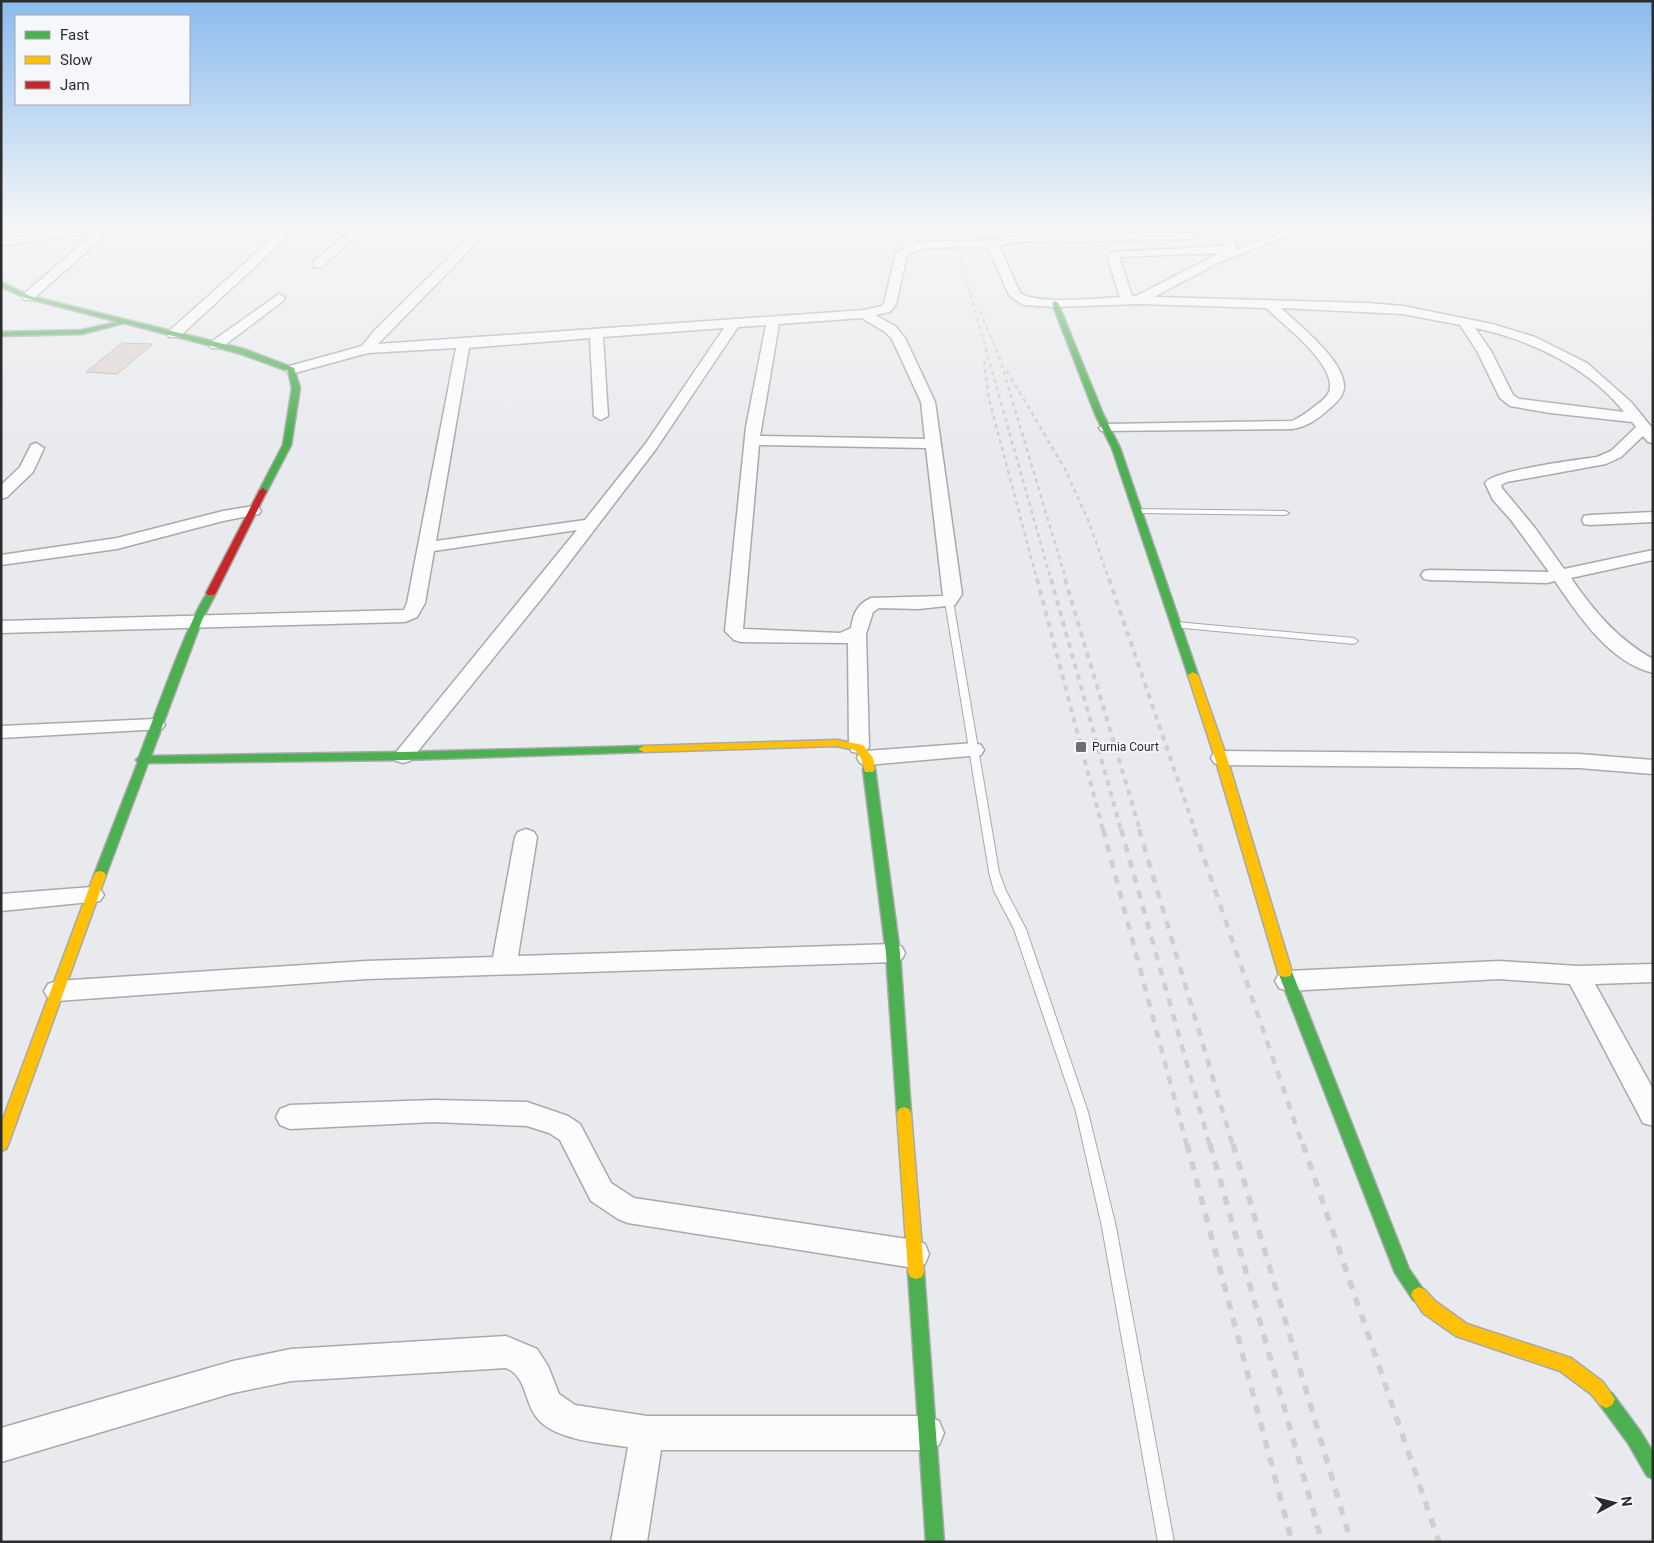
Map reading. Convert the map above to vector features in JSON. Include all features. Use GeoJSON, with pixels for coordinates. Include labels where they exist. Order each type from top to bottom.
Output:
{"type":"FeatureCollection","features":[{"type":"Feature","properties":{"kind":"street"},"geometry":{"type":"LineString","coordinates":[[28,297],[241,351],[291,370],[367,349],[462,344],[774,319],[864,314],[886,309],[890,304],[892,297]]}},
{"type":"Feature","properties":{"kind":"street"},"geometry":{"type":"LineString","coordinates":[[174,334],[215,297]]}},
{"type":"Feature","properties":{"kind":"street"},"geometry":{"type":"LineString","coordinates":[[367,349],[379,334],[416,297]]}},
{"type":"Feature","properties":{"kind":"street"},"geometry":{"type":"LineString","coordinates":[[1018,297],[1023,300],[1055,303],[1133,300],[1394,309],[1464,322],[1509,332],[1560,353],[1607,386],[1626,404],[1644,428]]}},
{"type":"Feature","properties":{"kind":"street"},"geometry":{"type":"LineString","coordinates":[[1133,300],[1139,297]]}},
{"type":"Feature","properties":{"kind":"street"},"geometry":{"type":"LineString","coordinates":[[216,345],[279,298]]}},
{"type":"Feature","properties":{"kind":"street"},"geometry":{"type":"LineString","coordinates":[[1055,303],[1116,448],[1221,758],[1288,981],[1403,1273],[1429,1307],[1462,1330],[1565,1364],[1597,1388],[1634,1437],[1653,1470]]}},
{"type":"Feature","properties":{"kind":"street"},"geometry":{"type":"LineString","coordinates":[[1106,428],[1293,425],[1305,422],[1326,405],[1336,392],[1337,382],[1332,369],[1270,305]]}},
{"type":"Feature","properties":{"kind":"street"},"geometry":{"type":"LineString","coordinates":[[774,319],[752,440],[734,631],[741,636],[840,640],[851,637],[860,630],[863,612],[868,605],[877,602],[927,604],[949,601],[953,594],[928,402],[898,338],[890,329],[864,314]]}},
{"type":"Feature","properties":{"kind":"street"},"geometry":{"type":"LineString","coordinates":[[1,334],[82,332],[125,322]]}},
{"type":"Feature","properties":{"kind":"street"},"geometry":{"type":"LineString","coordinates":[[403,756],[591,524],[651,446],[735,322]]}},
{"type":"Feature","properties":{"kind":"street"},"geometry":{"type":"LineString","coordinates":[[1464,322],[1488,359],[1507,398],[1515,403],[1644,428]]}},
{"type":"Feature","properties":{"kind":"street"},"geometry":{"type":"LineString","coordinates":[[596,333],[601,416]]}},
{"type":"Feature","properties":{"kind":"street"},"geometry":{"type":"LineString","coordinates":[[1,627],[197,620],[406,616],[411,613],[416,603],[427,547],[462,344]]}},
{"type":"Feature","properties":{"kind":"street"},"geometry":{"type":"LineString","coordinates":[[1,1145],[155,725],[197,620],[287,445],[296,388],[291,370]]}},
{"type":"Feature","properties":{"kind":"street"},"geometry":{"type":"LineString","coordinates":[[1644,428],[1616,454],[1601,461],[1503,478],[1493,483],[1494,490],[1517,516],[1561,575],[1582,608],[1616,644],[1653,667]]}},
{"type":"Feature","properties":{"kind":"street"},"geometry":{"type":"LineString","coordinates":[[752,440],[933,444]]}},
{"type":"Feature","properties":{"kind":"street"},"geometry":{"type":"LineString","coordinates":[[1,494],[27,469],[36,448]]}},
{"type":"Feature","properties":{"kind":"street"},"geometry":{"type":"LineString","coordinates":[[1,560],[64,553],[134,540],[206,519],[253,511]]}},
{"type":"Feature","properties":{"kind":"street"},"geometry":{"type":"LineString","coordinates":[[1590,520],[1653,518]]}},
{"type":"Feature","properties":{"kind":"street"},"geometry":{"type":"LineString","coordinates":[[427,547],[487,540],[541,529],[591,524]]}},
{"type":"Feature","properties":{"kind":"street"},"geometry":{"type":"LineString","coordinates":[[1430,575],[1526,579],[1561,575],[1653,555]]}},
{"type":"Feature","properties":{"kind":"street"},"geometry":{"type":"LineString","coordinates":[[857,632],[863,752],[893,953],[935,1542]]}},
{"type":"Feature","properties":{"kind":"street"},"geometry":{"type":"LineString","coordinates":[[1,732],[155,725]]}},
{"type":"Feature","properties":{"kind":"street"},"geometry":{"type":"LineString","coordinates":[[142,760],[403,756],[837,743],[863,752],[974,750]]}},
{"type":"Feature","properties":{"kind":"street"},"geometry":{"type":"LineString","coordinates":[[1221,758],[1579,761],[1653,767]]}},
{"type":"Feature","properties":{"kind":"street"},"geometry":{"type":"LineString","coordinates":[[504,966],[526,837]]}},
{"type":"Feature","properties":{"kind":"street"},"geometry":{"type":"LineString","coordinates":[[1,903],[92,896]]}},
{"type":"Feature","properties":{"kind":"street"},"geometry":{"type":"LineString","coordinates":[[58,991],[366,970],[893,953]]}},
{"type":"Feature","properties":{"kind":"street"},"geometry":{"type":"LineString","coordinates":[[1288,981],[1499,970],[1578,974],[1653,973]]}},
{"type":"Feature","properties":{"kind":"street"},"geometry":{"type":"LineString","coordinates":[[1578,974],[1653,1115]]}},
{"type":"Feature","properties":{"kind":"street"},"geometry":{"type":"LineString","coordinates":[[290,1118],[434,1111],[527,1114],[558,1124],[570,1132],[601,1192],[628,1210],[914,1254]]}},
{"type":"Feature","properties":{"kind":"street"},"geometry":{"type":"LineString","coordinates":[[1,1445],[233,1377],[291,1365],[506,1352],[526,1360],[537,1376],[547,1405],[569,1421],[648,1433],[927,1433]]}},
{"type":"Feature","properties":{"kind":"street"},"geometry":{"type":"LineString","coordinates":[[629,1542],[648,1433]]}},
{"type":"Feature","properties":{"kind":"lane"},"geometry":{"type":"LineString","coordinates":[[1137,511],[1285,513]]}},
{"type":"Feature","properties":{"kind":"lane"},"geometry":{"type":"LineString","coordinates":[[949,601],[994,872],[1000,891],[1020,929],[1082,1112],[1108,1227],[1166,1542]]}},
{"type":"Feature","properties":{"kind":"lane"},"geometry":{"type":"LineString","coordinates":[[1176,625],[1354,641]]}},
{"type":"Feature","properties":{"kind":"building"},"geometry":{"type":"Polygon","coordinates":[[[122,343],[153,344],[117,374],[86,372],[122,343]]]}},
{"type":"Feature","properties":{"kind":"railway"},"geometry":{"type":"LineString","coordinates":[[971,297],[1051,580]]}},
{"type":"Feature","properties":{"kind":"railway"},"geometry":{"type":"LineString","coordinates":[[980,312],[999,356],[1066,580]]}},
{"type":"Feature","properties":{"kind":"railway"},"geometry":{"type":"LineString","coordinates":[[984,361],[989,399],[1037,580]]}},
{"type":"Feature","properties":{"kind":"railway"},"geometry":{"type":"LineString","coordinates":[[1007,371],[1065,469],[1089,522],[1109,580]]}},
{"type":"Feature","properties":{"kind":"railway"},"geometry":{"type":"LineString","coordinates":[[1037,579],[1103,830]]}},
{"type":"Feature","properties":{"kind":"railway"},"geometry":{"type":"LineString","coordinates":[[1051,579],[1121,830]]}},
{"type":"Feature","properties":{"kind":"railway"},"geometry":{"type":"LineString","coordinates":[[1065,579],[1140,830]]}},
{"type":"Feature","properties":{"kind":"railway"},"geometry":{"type":"LineString","coordinates":[[1109,579],[1195,830]]}},
{"type":"Feature","properties":{"kind":"railway"},"geometry":{"type":"LineString","coordinates":[[1103,829],[1187,1146]]}},
{"type":"Feature","properties":{"kind":"railway"},"geometry":{"type":"LineString","coordinates":[[1121,829],[1210,1146]]}},
{"type":"Feature","properties":{"kind":"railway"},"geometry":{"type":"LineString","coordinates":[[1139,829],[1233,1146]]}},
{"type":"Feature","properties":{"kind":"railway"},"geometry":{"type":"LineString","coordinates":[[1194,829],[1303,1146]]}},
{"type":"Feature","properties":{"kind":"railway"},"geometry":{"type":"LineString","coordinates":[[1187,1144],[1292,1542]]}},
{"type":"Feature","properties":{"kind":"railway"},"geometry":{"type":"LineString","coordinates":[[1210,1144],[1322,1542]]}},
{"type":"Feature","properties":{"kind":"railway"},"geometry":{"type":"LineString","coordinates":[[1233,1144],[1351,1542]]}},
{"type":"Feature","properties":{"kind":"railway"},"geometry":{"type":"LineString","coordinates":[[1303,1144],[1439,1542]]}},
{"type":"Feature","properties":{"kind":"traffic: fast"},"geometry":{"type":"LineString","coordinates":[[28,297],[241,351],[291,370],[296,388],[287,445],[263,491]]}},
{"type":"Feature","properties":{"kind":"traffic: fast"},"geometry":{"type":"LineString","coordinates":[[1055,303],[1099,414],[1116,448],[1193,675]]}},
{"type":"Feature","properties":{"kind":"traffic: fast"},"geometry":{"type":"LineString","coordinates":[[1,334],[82,332],[121,323]]}},
{"type":"Feature","properties":{"kind":"traffic: fast"},"geometry":{"type":"LineString","coordinates":[[100,875],[197,620],[211,593]]}},
{"type":"Feature","properties":{"kind":"traffic: fast"},"geometry":{"type":"LineString","coordinates":[[142,760],[403,756],[644,749]]}},
{"type":"Feature","properties":{"kind":"traffic: fast"},"geometry":{"type":"LineString","coordinates":[[869,769],[893,953],[904,1113]]}},
{"type":"Feature","properties":{"kind":"traffic: fast"},"geometry":{"type":"LineString","coordinates":[[1285,972],[1403,1273],[1419,1295]]}},
{"type":"Feature","properties":{"kind":"traffic: fast"},"geometry":{"type":"LineString","coordinates":[[916,1272],[935,1542]]}},
{"type":"Feature","properties":{"kind":"traffic: fast"},"geometry":{"type":"LineString","coordinates":[[1606,1399],[1634,1437],[1653,1470]]}},
{"type":"Feature","properties":{"kind":"traffic: slow"},"geometry":{"type":"LineString","coordinates":[[1193,675],[1221,758],[1285,972]]}},
{"type":"Feature","properties":{"kind":"traffic: slow"},"geometry":{"type":"LineString","coordinates":[[644,749],[837,743],[859,747],[867,758],[869,769]]}},
{"type":"Feature","properties":{"kind":"traffic: slow"},"geometry":{"type":"LineString","coordinates":[[1,1145],[100,875]]}},
{"type":"Feature","properties":{"kind":"traffic: slow"},"geometry":{"type":"LineString","coordinates":[[904,1113],[916,1272]]}},
{"type":"Feature","properties":{"kind":"traffic: slow"},"geometry":{"type":"LineString","coordinates":[[1419,1295],[1429,1307],[1462,1330],[1565,1364],[1597,1388],[1606,1399]]}},
{"type":"Feature","properties":{"kind":"traffic: jam"},"geometry":{"type":"LineString","coordinates":[[211,593],[263,491]]}},
{"type":"Feature","properties":{"kind":"place","name":"Purnia Court"},"geometry":{"type":"Point","coordinates":[1081,747]}}]}
